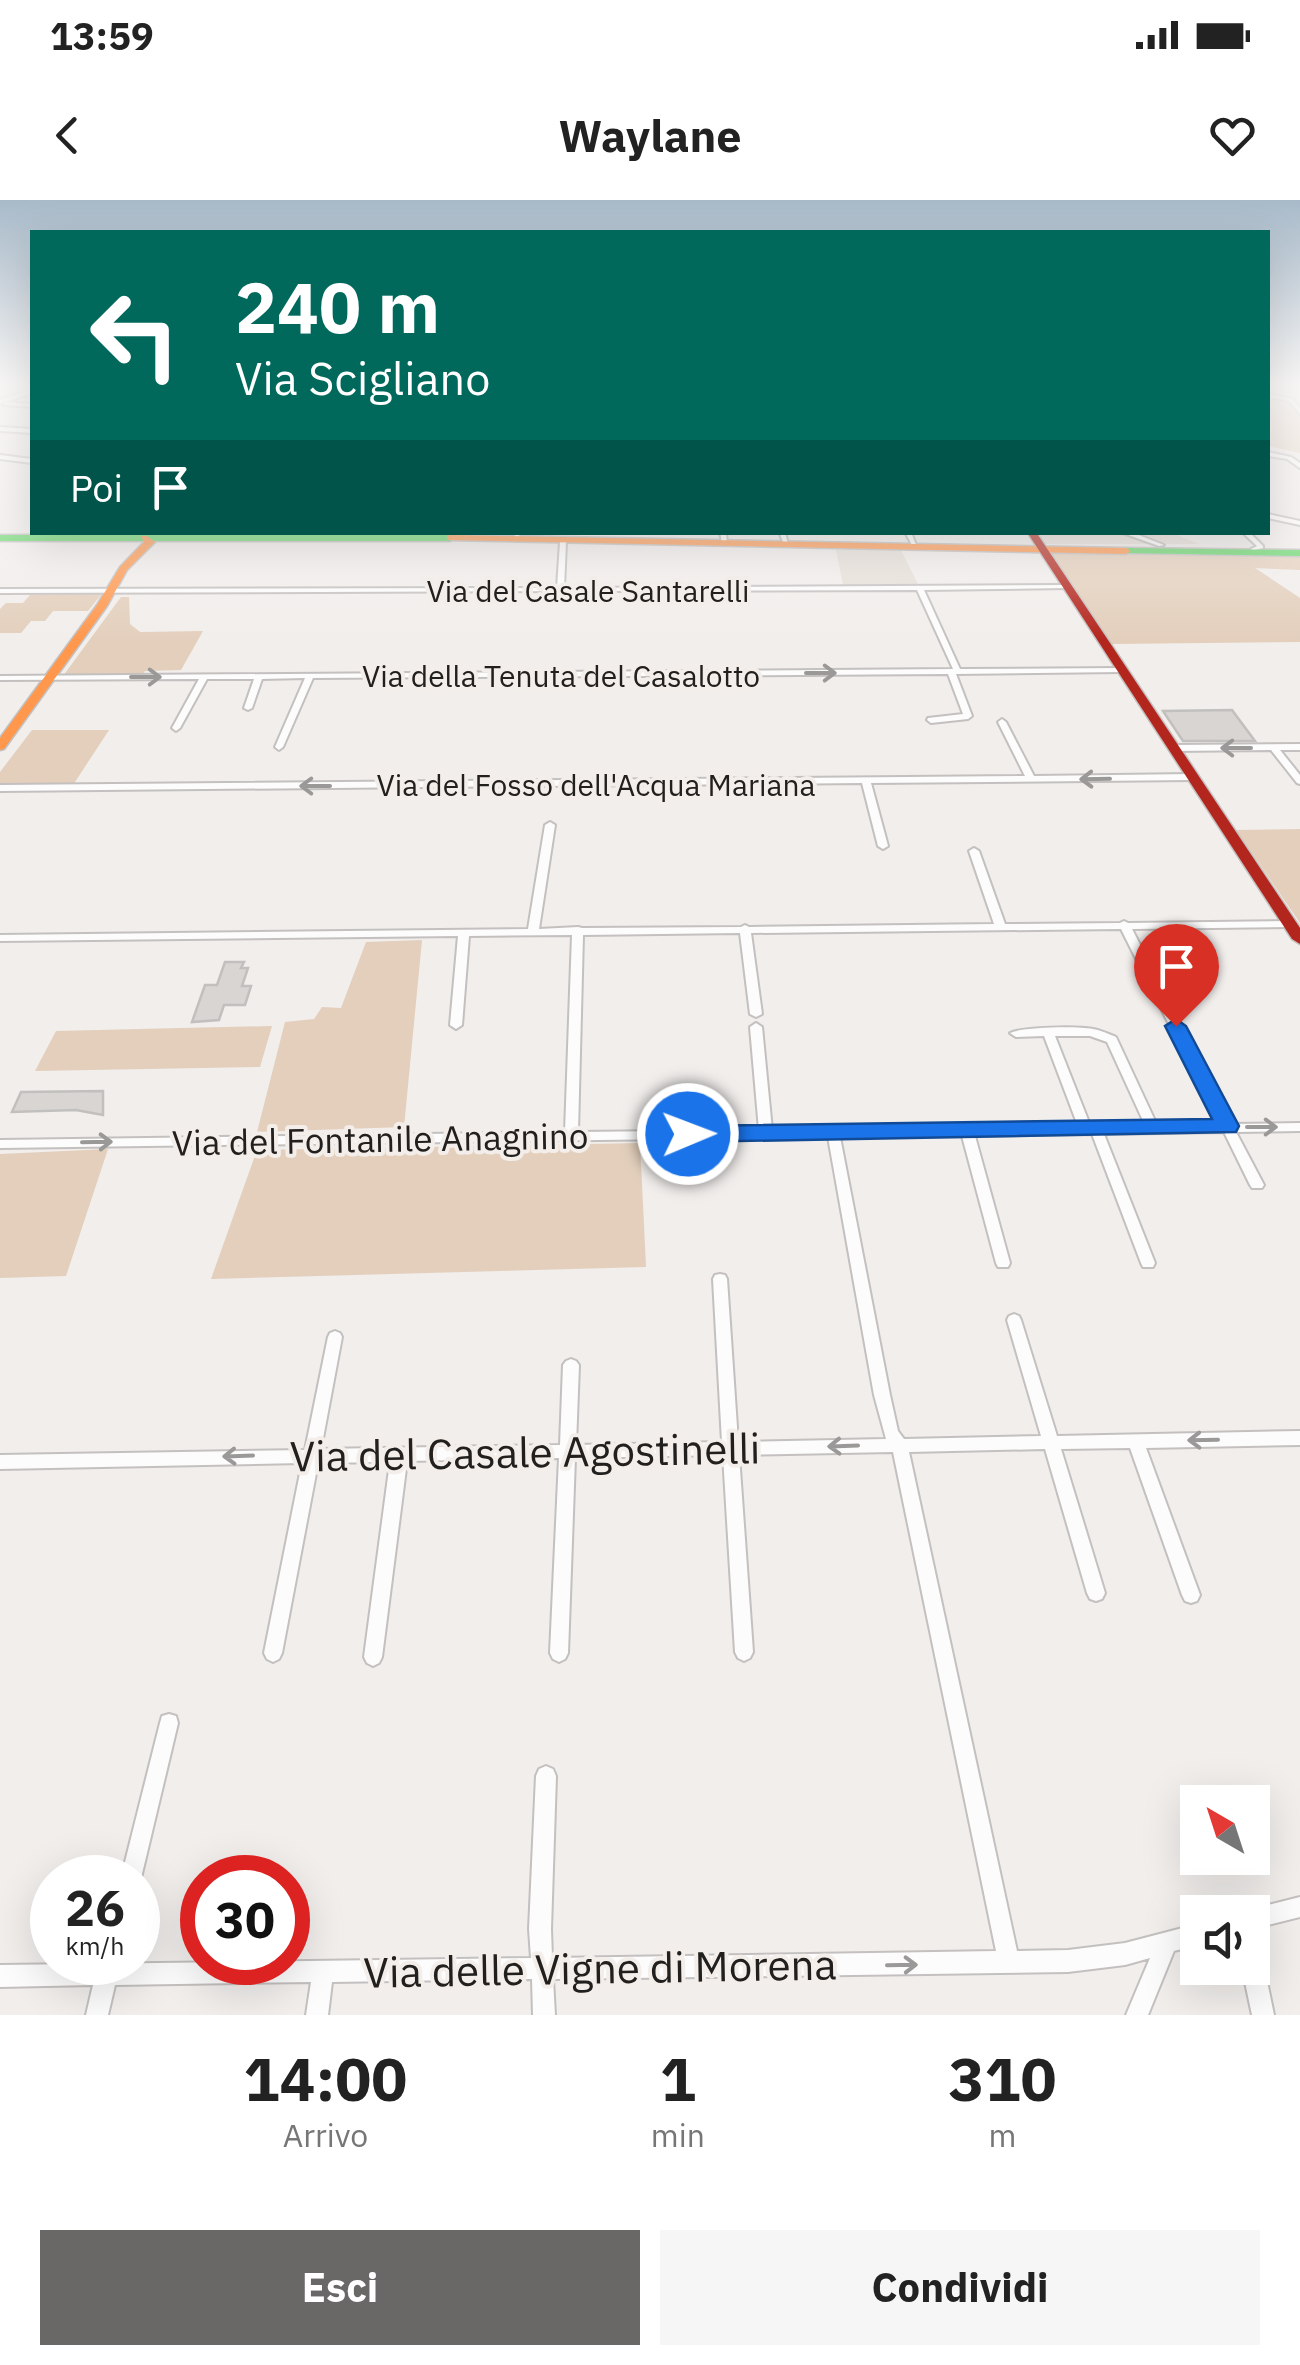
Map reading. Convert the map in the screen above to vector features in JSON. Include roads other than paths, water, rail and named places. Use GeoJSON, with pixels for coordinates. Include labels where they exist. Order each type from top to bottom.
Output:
{"type":"FeatureCollection","features":[{"type":"Feature","properties":{"kind":"main road"},"geometry":{"type":"LineString","coordinates":[[0,535],[141,542],[336,535]]}},
{"type":"Feature","properties":{"kind":"main road"},"geometry":{"type":"LineString","coordinates":[[141,542],[194,535]]}},
{"type":"Feature","properties":{"kind":"main road"},"geometry":{"type":"LineString","coordinates":[[389,535],[563,542],[1033,542],[1257,549]]}},
{"type":"Feature","properties":{"kind":"main road"},"geometry":{"type":"LineString","coordinates":[[569,535],[911,538],[1300,551]]}},
{"type":"Feature","properties":{"kind":"main road"},"geometry":{"type":"LineString","coordinates":[[0,746],[111,591],[141,542]]}},
{"type":"Feature","properties":{"kind":"main road"},"geometry":{"type":"LineString","coordinates":[[1033,542],[1067,587],[1295,931]]}},
{"type":"Feature","properties":{"kind":"street"},"geometry":{"type":"LineString","coordinates":[[1270,516],[1300,523]]}},
{"type":"Feature","properties":{"kind":"street"},"geometry":{"type":"LineString","coordinates":[[1131,535],[1161,546]]}},
{"type":"Feature","properties":{"kind":"street"},"geometry":{"type":"LineString","coordinates":[[1247,535],[1257,549]]}},
{"type":"Feature","properties":{"kind":"street"},"geometry":{"type":"LineString","coordinates":[[560,590],[563,542]]}},
{"type":"Feature","properties":{"kind":"street"},"geometry":{"type":"LineString","coordinates":[[919,587],[968,716],[931,720]]}},
{"type":"Feature","properties":{"kind":"street","name":"Via del Casale Santarelli"},"geometry":{"type":"LineString","coordinates":[[0,591],[1067,587]]}},
{"type":"Feature","properties":{"kind":"street","name":"Via della Tenuta del Casalotto"},"geometry":{"type":"LineString","coordinates":[[0,678],[1122,670]]}},
{"type":"Feature","properties":{"kind":"street"},"geometry":{"type":"LineString","coordinates":[[248,708],[259,676]]}},
{"type":"Feature","properties":{"kind":"street"},"geometry":{"type":"LineString","coordinates":[[279,747],[310,676]]}},
{"type":"Feature","properties":{"kind":"street"},"geometry":{"type":"LineString","coordinates":[[176,728],[204,677]]}},
{"type":"Feature","properties":{"kind":"street"},"geometry":{"type":"LineString","coordinates":[[1002,722],[1032,780]]}},
{"type":"Feature","properties":{"kind":"street"},"geometry":{"type":"LineString","coordinates":[[1173,748],[1300,747]]}},
{"type":"Feature","properties":{"kind":"street"},"geometry":{"type":"LineString","coordinates":[[1273,748],[1300,781]]}},
{"type":"Feature","properties":{"kind":"street","name":"Via del Fosso dell'Acqua Mariana"},"geometry":{"type":"LineString","coordinates":[[0,788],[1192,777]]}},
{"type":"Feature","properties":{"kind":"street"},"geometry":{"type":"LineString","coordinates":[[866,782],[883,846]]}},
{"type":"Feature","properties":{"kind":"street"},"geometry":{"type":"LineString","coordinates":[[533,932],[550,825]]}},
{"type":"Feature","properties":{"kind":"street"},"geometry":{"type":"LineString","coordinates":[[974,852],[1000,926]]}},
{"type":"Feature","properties":{"kind":"street"},"geometry":{"type":"LineString","coordinates":[[1124,924],[1257,1185]]}},
{"type":"Feature","properties":{"kind":"street"},"geometry":{"type":"LineString","coordinates":[[0,938],[1124,924],[1295,931]]}},
{"type":"Feature","properties":{"kind":"street"},"geometry":{"type":"LineString","coordinates":[[745,928],[766,1133]]}},
{"type":"Feature","properties":{"kind":"street"},"geometry":{"type":"LineString","coordinates":[[570,1136],[578,930]]}},
{"type":"Feature","properties":{"kind":"street"},"geometry":{"type":"LineString","coordinates":[[456,1025],[464,934]]}},
{"type":"Feature","properties":{"kind":"street"},"geometry":{"type":"LineString","coordinates":[[1048,1032],[1148,1263]]}},
{"type":"Feature","properties":{"kind":"street"},"geometry":{"type":"LineString","coordinates":[[1016,1033],[1096,1032],[1112,1040],[1153,1129]]}},
{"type":"Feature","properties":{"kind":"street","name":"Via del Fontanile Anagnino"},"geometry":{"type":"LineString","coordinates":[[0,1144],[1300,1127]]}},
{"type":"Feature","properties":{"kind":"street"},"geometry":{"type":"LineString","coordinates":[[967,1130],[1004,1263]]}},
{"type":"Feature","properties":{"kind":"street"},"geometry":{"type":"LineString","coordinates":[[833,1132],[882,1395],[891,1432],[899,1444],[1009,1963]]}},
{"type":"Feature","properties":{"kind":"street"},"geometry":{"type":"LineString","coordinates":[[720,1279],[744,1652]]}},
{"type":"Feature","properties":{"kind":"street"},"geometry":{"type":"LineString","coordinates":[[1014,1320],[1096,1593]]}},
{"type":"Feature","properties":{"kind":"street"},"geometry":{"type":"LineString","coordinates":[[273,1652],[335,1337]]}},
{"type":"Feature","properties":{"kind":"street"},"geometry":{"type":"LineString","coordinates":[[559,1653],[571,1365]]}},
{"type":"Feature","properties":{"kind":"street","name":"Via del Casale Agostinelli"},"geometry":{"type":"LineString","coordinates":[[0,1462],[1300,1438]]}},
{"type":"Feature","properties":{"kind":"street"},"geometry":{"type":"LineString","coordinates":[[1136,1442],[1191,1596]]}},
{"type":"Feature","properties":{"kind":"street"},"geometry":{"type":"LineString","coordinates":[[373,1657],[399,1457]]}},
{"type":"Feature","properties":{"kind":"street"},"geometry":{"type":"LineString","coordinates":[[137,1855],[169,1723]]}},
{"type":"Feature","properties":{"kind":"street"},"geometry":{"type":"LineString","coordinates":[[544,2015],[540,1929],[546,1776]]}},
{"type":"Feature","properties":{"kind":"street"},"geometry":{"type":"LineString","coordinates":[[1270,1915],[1300,1908]]}},
{"type":"Feature","properties":{"kind":"street","name":"Via delle Vigne di Morena"},"geometry":{"type":"LineString","coordinates":[[160,1969],[324,1972],[1009,1963],[1095,1959],[1180,1939]]}},
{"type":"Feature","properties":{"kind":"street"},"geometry":{"type":"LineString","coordinates":[[1137,2015],[1168,1942]]}},
{"type":"Feature","properties":{"kind":"street"},"geometry":{"type":"LineString","coordinates":[[316,2015],[324,1972]]}},
{"type":"Feature","properties":{"kind":"street","name":"Via delle Vigne di Morena"},"geometry":{"type":"LineString","coordinates":[[0,1976],[30,1974]]}},
{"type":"Feature","properties":{"kind":"street"},"geometry":{"type":"LineString","coordinates":[[96,2015],[104,1985]]}},
{"type":"Feature","properties":{"kind":"street"},"geometry":{"type":"LineString","coordinates":[[1257,1985],[1263,2015]]}}]}
